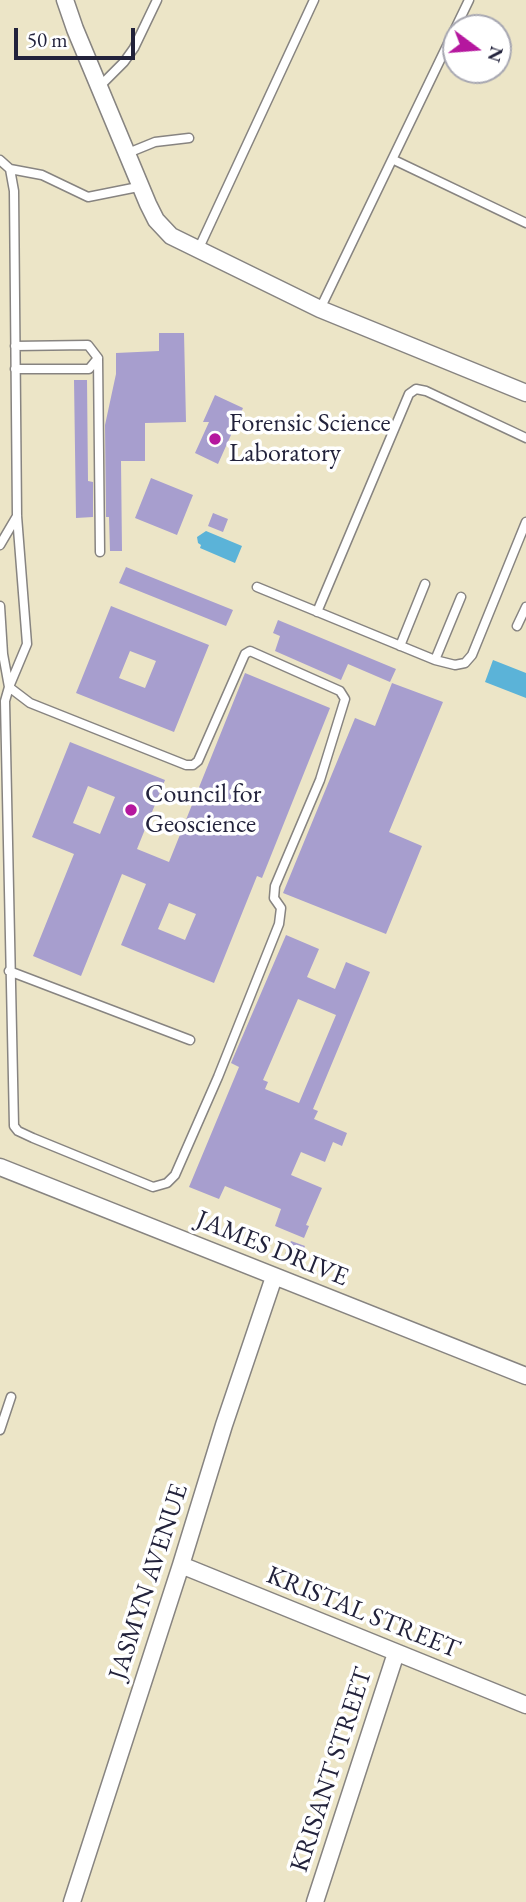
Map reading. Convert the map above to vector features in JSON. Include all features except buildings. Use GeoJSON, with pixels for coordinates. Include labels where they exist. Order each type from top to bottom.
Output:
{"type":"FeatureCollection","features":[{"type":"Feature","properties":{"kind":"street"},"geometry":{"type":"LineString","coordinates":[[65,0],[156,220],[171,236],[320,309],[526,393]]}},
{"type":"Feature","properties":{"kind":"street","name":"JAMES DRIVE"},"geometry":{"type":"LineString","coordinates":[[0,1167],[526,1376]]}},
{"type":"Feature","properties":{"kind":"street","name":"JASMYN AVENUE"},"geometry":{"type":"LineString","coordinates":[[72,1902],[274,1277]]}},
{"type":"Feature","properties":{"kind":"street","name":"KRISTAL STREET"},"geometry":{"type":"LineString","coordinates":[[181,1565],[526,1705]]}},
{"type":"Feature","properties":{"kind":"street","name":"KRISANT STREET"},"geometry":{"type":"LineString","coordinates":[[315,1902],[396,1653]]}},
{"type":"Feature","properties":{"kind":"lane"},"geometry":{"type":"LineString","coordinates":[[100,86],[134,48],[157,0]]}},
{"type":"Feature","properties":{"kind":"lane"},"geometry":{"type":"LineString","coordinates":[[198,250],[314,0]]}},
{"type":"Feature","properties":{"kind":"lane"},"geometry":{"type":"LineString","coordinates":[[320,309],[469,0]]}},
{"type":"Feature","properties":{"kind":"lane"},"geometry":{"type":"LineString","coordinates":[[128,153],[155,142],[189,138]]}},
{"type":"Feature","properties":{"kind":"lane"},"geometry":{"type":"LineString","coordinates":[[0,160],[9,169],[14,191],[17,516],[27,644],[9,687],[5,701],[14,1126],[33,1138],[153,1187],[167,1183],[175,1175],[218,1077],[279,924],[281,908],[274,898],[275,886],[320,780],[345,699],[341,691],[250,651],[245,654],[198,761],[193,765],[186,765],[30,703],[9,687],[3,654],[0,606]]}},
{"type":"Feature","properties":{"kind":"lane"},"geometry":{"type":"LineString","coordinates":[[394,160],[526,223]]}},
{"type":"Feature","properties":{"kind":"lane"},"geometry":{"type":"LineString","coordinates":[[9,169],[41,175],[88,197],[143,186]]}},
{"type":"Feature","properties":{"kind":"lane"},"geometry":{"type":"LineString","coordinates":[[15,346],[88,345],[98,358],[100,551]]}},
{"type":"Feature","properties":{"kind":"lane"},"geometry":{"type":"LineString","coordinates":[[15,369],[89,369],[98,358]]}},
{"type":"Feature","properties":{"kind":"lane"},"geometry":{"type":"LineString","coordinates":[[317,612],[409,394],[416,389],[426,391],[526,438]]}},
{"type":"Feature","properties":{"kind":"lane"},"geometry":{"type":"LineString","coordinates":[[0,545],[17,516]]}},
{"type":"Feature","properties":{"kind":"lane"},"geometry":{"type":"LineString","coordinates":[[257,587],[435,660],[455,665],[465,663],[472,655],[526,522]]}},
{"type":"Feature","properties":{"kind":"lane"},"geometry":{"type":"LineString","coordinates":[[400,646],[425,584]]}},
{"type":"Feature","properties":{"kind":"lane"},"geometry":{"type":"LineString","coordinates":[[435,660],[461,597]]}},
{"type":"Feature","properties":{"kind":"lane"},"geometry":{"type":"LineString","coordinates":[[517,626],[526,607]]}},
{"type":"Feature","properties":{"kind":"lane"},"geometry":{"type":"LineString","coordinates":[[9,971],[190,1040]]}},
{"type":"Feature","properties":{"kind":"lane"},"geometry":{"type":"LineString","coordinates":[[0,1430],[11,1397]]}},
{"type":"Feature","properties":{"kind":"water"},"geometry":{"type":"Polygon","coordinates":[[[206,531],[242,546],[235,563],[200,548],[197,537],[206,531]]]}},
{"type":"Feature","properties":{"kind":"water"},"geometry":{"type":"Polygon","coordinates":[[[493,660],[526,673],[526,698],[485,682],[493,660]]]}},
{"type":"Feature","properties":{"kind":"place","name":"Forensic Science Laboratory"},"geometry":{"type":"Point","coordinates":[215,439]}},
{"type":"Feature","properties":{"kind":"place","name":"Council for Geoscience"},"geometry":{"type":"Point","coordinates":[131,810]}}]}
